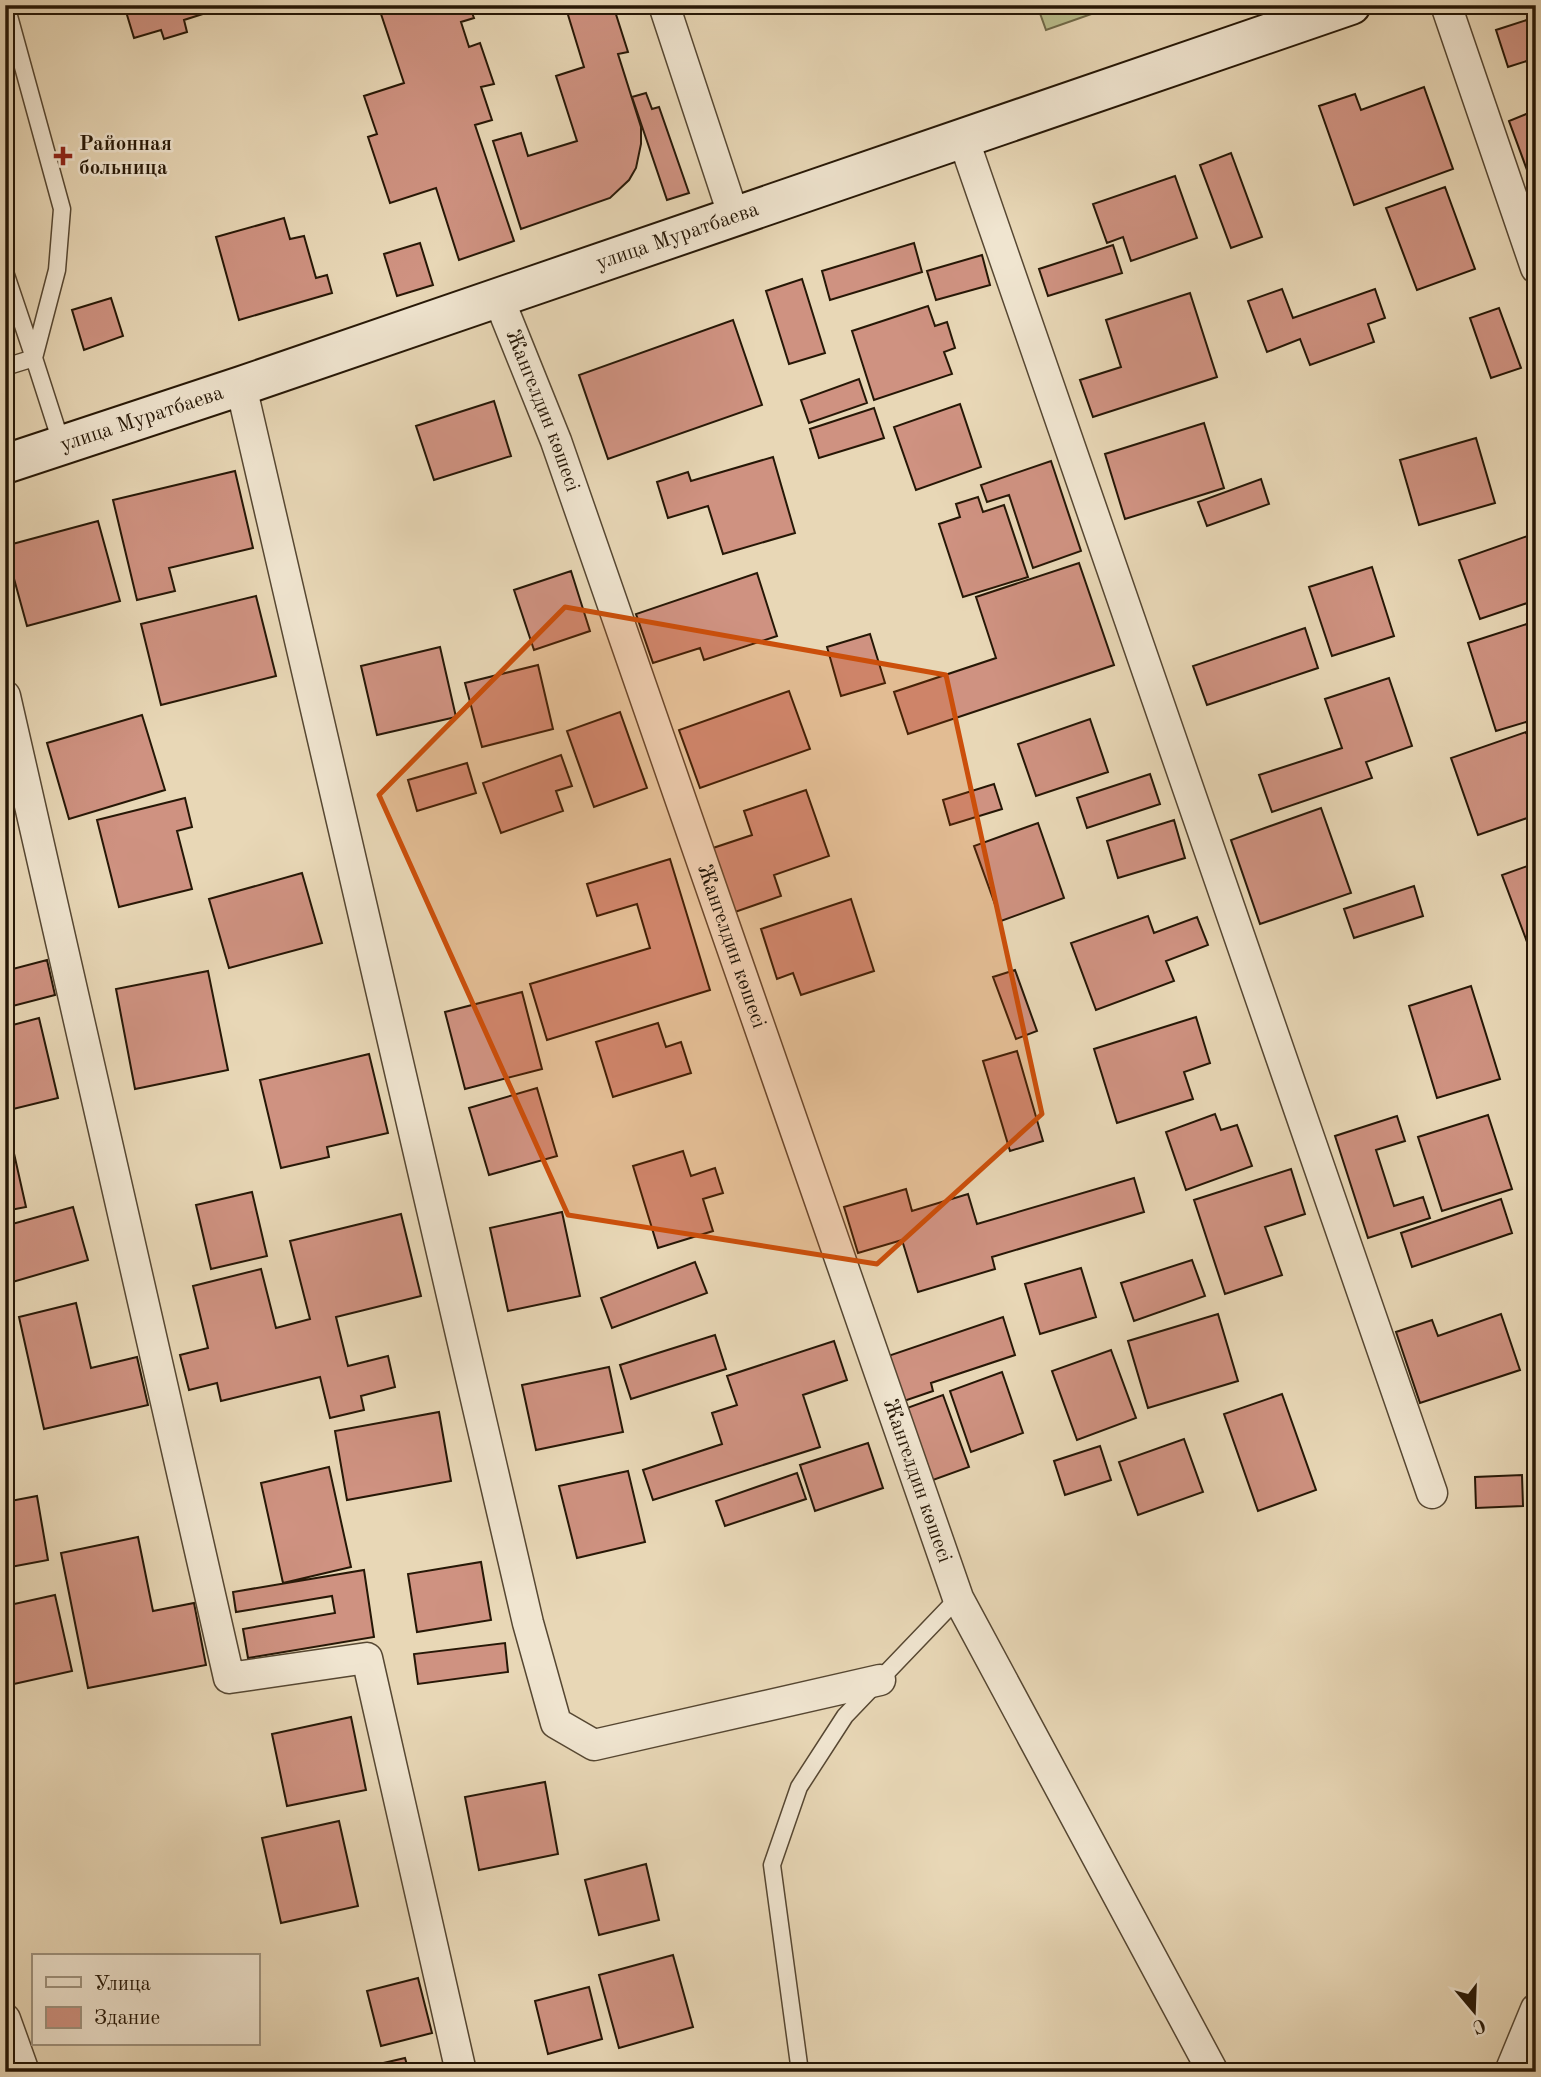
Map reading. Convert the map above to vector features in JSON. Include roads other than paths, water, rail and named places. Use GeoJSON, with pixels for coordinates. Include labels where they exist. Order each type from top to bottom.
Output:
{"type":"FeatureCollection","features":[{"type":"Feature","properties":{"kind":"street"},"geometry":{"type":"LineString","coordinates":[[664,5],[734,217]]}},
{"type":"Feature","properties":{"kind":"street","name":"улица Муратбаева"},"geometry":{"type":"LineString","coordinates":[[5,464],[241,386],[1351,5]]}},
{"type":"Feature","properties":{"kind":"street"},"geometry":{"type":"LineString","coordinates":[[1446,5],[1536,268]]}},
{"type":"Feature","properties":{"kind":"street"},"geometry":{"type":"LineString","coordinates":[[963,138],[1432,1493]]}},
{"type":"Feature","properties":{"kind":"street","name":"Жангелдин көшесі"},"geometry":{"type":"LineString","coordinates":[[498,297],[556,442],[958,1598],[1213,2072]]}},
{"type":"Feature","properties":{"kind":"street"},"geometry":{"type":"LineString","coordinates":[[241,386],[528,1623],[556,1723],[594,1745],[880,1680]]}},
{"type":"Feature","properties":{"kind":"street"},"geometry":{"type":"LineString","coordinates":[[5,696],[229,1678],[368,1658],[461,2072]]}},
{"type":"Feature","properties":{"kind":"street"},"geometry":{"type":"LineString","coordinates":[[1510,2072],[1536,2009]]}},
{"type":"Feature","properties":{"kind":"street"},"geometry":{"type":"LineString","coordinates":[[5,2019],[24,2072]]}},
{"type":"Feature","properties":{"kind":"lane"},"geometry":{"type":"LineString","coordinates":[[6,5],[62,209],[57,270],[34,358]]}},
{"type":"Feature","properties":{"kind":"lane"},"geometry":{"type":"LineString","coordinates":[[5,272],[62,445]]}},
{"type":"Feature","properties":{"kind":"lane"},"geometry":{"type":"LineString","coordinates":[[5,367],[34,358]]}},
{"type":"Feature","properties":{"kind":"lane"},"geometry":{"type":"LineString","coordinates":[[800,2072],[772,1865],[799,1787],[845,1716],[958,1598]]}},
{"type":"Feature","properties":{"kind":"place","name":"Районная больница"},"geometry":{"type":"Point","coordinates":[63,156]}}]}
